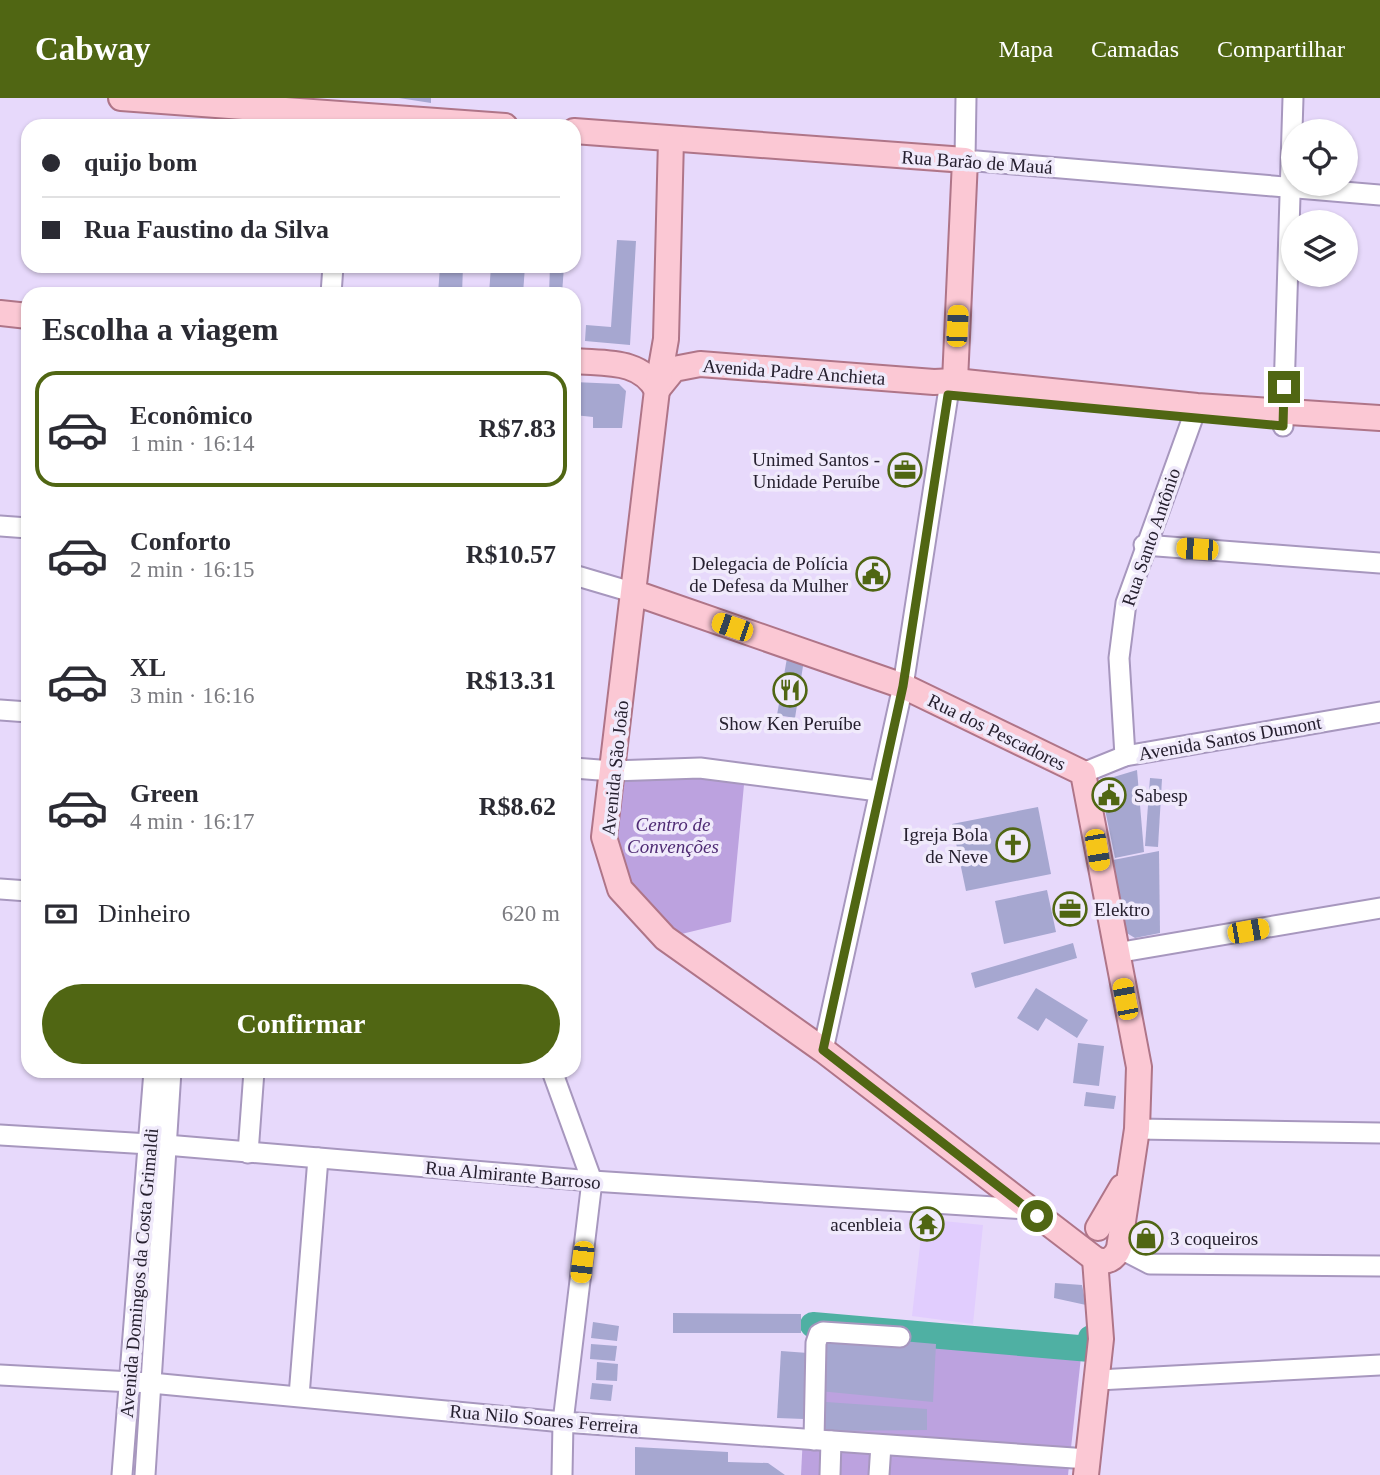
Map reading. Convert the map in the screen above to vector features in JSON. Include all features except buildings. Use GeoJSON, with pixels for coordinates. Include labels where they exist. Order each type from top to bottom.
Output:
{"type":"FeatureCollection","features":[{"type":"Feature","properties":{"kind":"main road"},"geometry":{"type":"LineString","coordinates":[[121,98],[424,119]]}},
{"type":"Feature","properties":{"kind":"main road","name":"Rua Barão de Mauá"},"geometry":{"type":"LineString","coordinates":[[581,132],[965,160]]}},
{"type":"Feature","properties":{"kind":"main road","name":"Avenida São João"},"geometry":{"type":"LineString","coordinates":[[671,139],[666,339],[657,390],[604,837],[620,889],[665,938],[823,1050],[1032,1213],[1104,1244]]}},
{"type":"Feature","properties":{"kind":"main road"},"geometry":{"type":"LineString","coordinates":[[946,386],[965,160]]}},
{"type":"Feature","properties":{"kind":"main road"},"geometry":{"type":"LineString","coordinates":[[0,313],[21,315]]}},
{"type":"Feature","properties":{"kind":"main road"},"geometry":{"type":"LineString","coordinates":[[634,366],[666,339]]}},
{"type":"Feature","properties":{"kind":"main road"},"geometry":{"type":"LineString","coordinates":[[581,362],[634,366],[649,377],[657,390]]}},
{"type":"Feature","properties":{"kind":"main road","name":"Avenida Padre Anchieta"},"geometry":{"type":"LineString","coordinates":[[657,390],[674,369],[700,364],[1283,419],[1380,434]]}},
{"type":"Feature","properties":{"kind":"main road","name":"Avenida Padre Anchieta"},"geometry":{"type":"LineString","coordinates":[[1283,419],[1380,418]]}},
{"type":"Feature","properties":{"kind":"main road","name":"Rua dos Pescadores"},"geometry":{"type":"LineString","coordinates":[[635,593],[903,686],[1083,773]]}},
{"type":"Feature","properties":{"kind":"main road"},"geometry":{"type":"LineString","coordinates":[[1083,773],[1139,1067],[1137,1129],[1132,1171],[1104,1244],[1098,1380],[1087,1467]]}},
{"type":"Feature","properties":{"kind":"street"},"geometry":{"type":"LineString","coordinates":[[965,160],[966,98]]}},
{"type":"Feature","properties":{"kind":"street"},"geometry":{"type":"LineString","coordinates":[[1292,119],[1293,98]]}},
{"type":"Feature","properties":{"kind":"street","name":"Rua Barão de Mauá"},"geometry":{"type":"LineString","coordinates":[[965,160],[1281,186]]}},
{"type":"Feature","properties":{"kind":"street","name":"Rua Barão de Mauá"},"geometry":{"type":"LineString","coordinates":[[1358,193],[1380,195]]}},
{"type":"Feature","properties":{"kind":"street"},"geometry":{"type":"LineString","coordinates":[[1283,419],[1289,196]]}},
{"type":"Feature","properties":{"kind":"street"},"geometry":{"type":"LineString","coordinates":[[823,1050],[903,686],[946,386]]}},
{"type":"Feature","properties":{"kind":"street","name":"Rua Santo Antônio"},"geometry":{"type":"LineString","coordinates":[[1125,756],[1119,658],[1126,603],[1144,545],[1195,412]]}},
{"type":"Feature","properties":{"kind":"street"},"geometry":{"type":"LineString","coordinates":[[0,526],[21,528]]}},
{"type":"Feature","properties":{"kind":"street"},"geometry":{"type":"LineString","coordinates":[[1144,545],[1380,563]]}},
{"type":"Feature","properties":{"kind":"street"},"geometry":{"type":"LineString","coordinates":[[581,578],[635,593]]}},
{"type":"Feature","properties":{"kind":"street"},"geometry":{"type":"LineString","coordinates":[[0,710],[21,712]]}},
{"type":"Feature","properties":{"kind":"street","name":"Avenida Santos Dumont"},"geometry":{"type":"LineString","coordinates":[[1083,773],[1125,756],[1380,712]]}},
{"type":"Feature","properties":{"kind":"street"},"geometry":{"type":"LineString","coordinates":[[581,769],[612,771],[700,768],[878,790]]}},
{"type":"Feature","properties":{"kind":"street"},"geometry":{"type":"LineString","coordinates":[[0,889],[21,890]]}},
{"type":"Feature","properties":{"kind":"street"},"geometry":{"type":"LineString","coordinates":[[1116,953],[1380,908]]}},
{"type":"Feature","properties":{"kind":"street","name":"Avenida Domingos da Costa Grimaldi"},"geometry":{"type":"LineString","coordinates":[[145,1475],[151,1383],[158,1145],[154,1078]]}},
{"type":"Feature","properties":{"kind":"street","name":"Avenida Domingos da Costa Grimaldi"},"geometry":{"type":"LineString","coordinates":[[122,1475],[158,1145],[170,1078]]}},
{"type":"Feature","properties":{"kind":"street"},"geometry":{"type":"LineString","coordinates":[[248,1153],[253,1078]]}},
{"type":"Feature","properties":{"kind":"street"},"geometry":{"type":"LineString","coordinates":[[555,1078],[592,1181],[563,1422],[562,1475]]}},
{"type":"Feature","properties":{"kind":"street"},"geometry":{"type":"LineString","coordinates":[[1137,1129],[1380,1133]]}},
{"type":"Feature","properties":{"kind":"street","name":"Rua Almirante Barroso"},"geometry":{"type":"LineString","coordinates":[[0,1135],[1032,1213]]}},
{"type":"Feature","properties":{"kind":"street"},"geometry":{"type":"LineString","coordinates":[[299,1396],[318,1158]]}},
{"type":"Feature","properties":{"kind":"street"},"geometry":{"type":"LineString","coordinates":[[1104,1244],[1150,1264],[1380,1266]]}},
{"type":"Feature","properties":{"kind":"street"},"geometry":{"type":"LineString","coordinates":[[830,1475],[823,1441],[819,1334],[823,1332],[900,1337]]}},
{"type":"Feature","properties":{"kind":"street"},"geometry":{"type":"LineString","coordinates":[[1098,1380],[1380,1365]]}},
{"type":"Feature","properties":{"kind":"street","name":"Rua Nilo Soares Ferreira"},"geometry":{"type":"LineString","coordinates":[[0,1374],[151,1383],[563,1422],[881,1444],[1087,1467]]}},
{"type":"Feature","properties":{"kind":"street"},"geometry":{"type":"LineString","coordinates":[[879,1475],[881,1444]]}},
{"type":"Feature","properties":{"kind":"shaded area"},"geometry":{"type":"Polygon","coordinates":[[[923,1219],[983,1225],[973,1324],[912,1316],[923,1219]]]}},
{"type":"Feature","properties":{"kind":"green space","name":"Centro de Convenções"},"geometry":{"type":"Polygon","coordinates":[[[612,771],[745,774],[731,922],[665,938],[620,889],[604,837],[612,771]]]}},
{"type":"Feature","properties":{"kind":"green space"},"geometry":{"type":"Polygon","coordinates":[[[809,1316],[1082,1348],[1068,1475],[801,1475],[809,1316]]]}},
{"type":"Feature","properties":{"kind":"waterway"},"geometry":{"type":"LineString","coordinates":[[813,1325],[1090,1349],[1091,1338]]}},
{"type":"Feature","properties":{"kind":"place","name":"Unimed Santos - Unidade Peruíbe"},"geometry":{"type":"Point","coordinates":[905,470]}},
{"type":"Feature","properties":{"kind":"place","name":"Delegacia de Polícia de Defesa da Mulher"},"geometry":{"type":"Point","coordinates":[873,574]}},
{"type":"Feature","properties":{"kind":"place","name":"Show Ken Peruíbe"},"geometry":{"type":"Point","coordinates":[790,690]}},
{"type":"Feature","properties":{"kind":"place","name":"Sabesp"},"geometry":{"type":"Point","coordinates":[1109,795]}},
{"type":"Feature","properties":{"kind":"place","name":"Igreja Bola de Neve"},"geometry":{"type":"Point","coordinates":[1013,845]}},
{"type":"Feature","properties":{"kind":"place","name":"Elektro"},"geometry":{"type":"Point","coordinates":[1070,909]}},
{"type":"Feature","properties":{"kind":"place","name":"acenbleia"},"geometry":{"type":"Point","coordinates":[927,1224]}},
{"type":"Feature","properties":{"kind":"place","name":"3 coqueiros"},"geometry":{"type":"Point","coordinates":[1146,1238]}},
{"type":"Feature","properties":{"kind":"route"},"geometry":{"type":"LineString","coordinates":[[1037,1216],[823,1050],[903,686],[948,395],[1283,426],[1284,387]]}}]}
